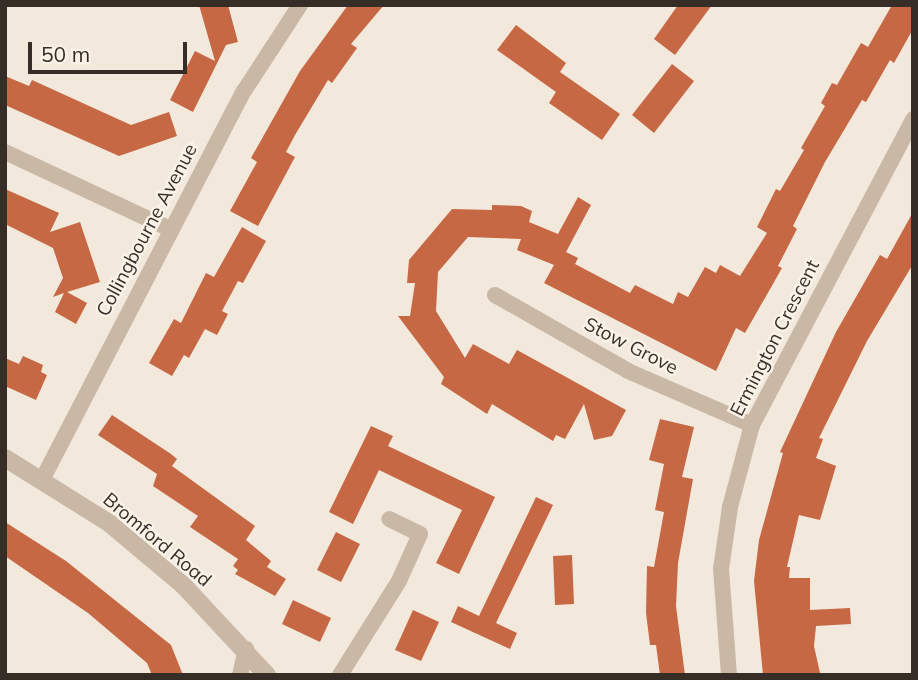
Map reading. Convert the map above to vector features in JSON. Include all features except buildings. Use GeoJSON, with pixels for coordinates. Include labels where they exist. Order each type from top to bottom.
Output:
{"type":"FeatureCollection","features":[{"type":"Feature","properties":{"kind":"street","name":"Collingbourne Avenue"},"geometry":{"type":"LineString","coordinates":[[42,480],[244,91],[300,5]]}},
{"type":"Feature","properties":{"kind":"street","name":"Ermington Crescent"},"geometry":{"type":"LineString","coordinates":[[729,675],[721,569],[730,507],[752,425],[913,119]]}},
{"type":"Feature","properties":{"kind":"street"},"geometry":{"type":"LineString","coordinates":[[5,152],[170,229]]}},
{"type":"Feature","properties":{"kind":"street","name":"Stow Grove"},"geometry":{"type":"LineString","coordinates":[[495,295],[628,371],[752,425]]}},
{"type":"Feature","properties":{"kind":"street","name":"Bromford Road"},"geometry":{"type":"LineString","coordinates":[[5,457],[109,523],[183,585],[246,649],[267,675]]}},
{"type":"Feature","properties":{"kind":"street"},"geometry":{"type":"LineString","coordinates":[[340,675],[399,581],[420,534],[389,519]]}},
{"type":"Feature","properties":{"kind":"street"},"geometry":{"type":"LineString","coordinates":[[240,675],[246,649]]}}]}
